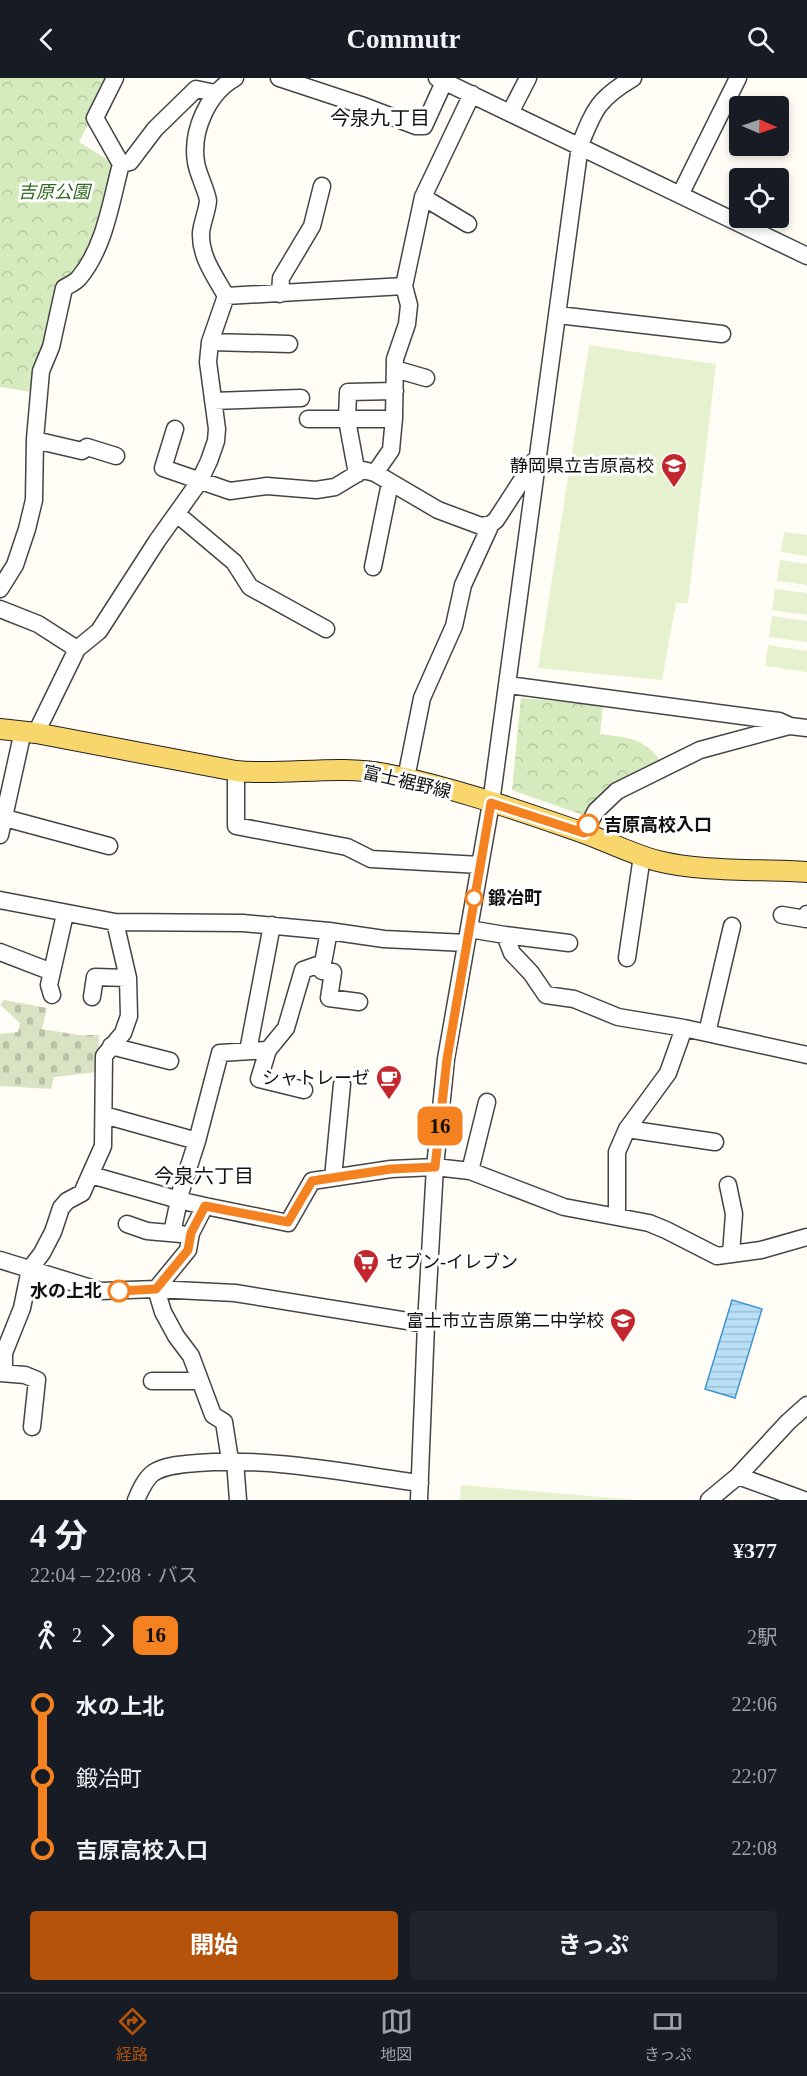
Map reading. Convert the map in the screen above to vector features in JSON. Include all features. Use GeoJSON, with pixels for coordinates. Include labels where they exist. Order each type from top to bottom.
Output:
{"type":"FeatureCollection","features":[{"type":"Feature","properties":{"kind":"main road","name":"富士裾野線"},"geometry":{"type":"LineString","coordinates":[[0,729],[29,732],[236,771],[254,773],[358,770],[406,778],[584,833],[660,861],[695,866],[807,872]]}},
{"type":"Feature","properties":{"kind":"street"},"geometry":{"type":"LineString","coordinates":[[0,589],[15,565],[34,500],[35,440],[41,371],[51,347],[64,288],[78,279],[94,254],[104,230],[121,164],[95,118],[115,78]]}},
{"type":"Feature","properties":{"kind":"street"},"geometry":{"type":"LineString","coordinates":[[0,835],[29,732],[77,649],[99,631],[199,482],[216,441],[217,429],[208,362],[210,342],[226,296],[202,254],[201,232],[208,200],[195,159],[198,128],[215,93],[235,78]]}},
{"type":"Feature","properties":{"kind":"street"},"geometry":{"type":"LineString","coordinates":[[279,78],[416,126],[424,126],[441,80],[807,256]]}},
{"type":"Feature","properties":{"kind":"street"},"geometry":{"type":"LineString","coordinates":[[510,112],[528,78]]}},
{"type":"Feature","properties":{"kind":"street"},"geometry":{"type":"LineString","coordinates":[[419,1500],[435,1167],[447,1059],[491,803],[580,146],[591,115],[608,94],[633,78]]}},
{"type":"Feature","properties":{"kind":"street"},"geometry":{"type":"LineString","coordinates":[[680,195],[738,78]]}},
{"type":"Feature","properties":{"kind":"street"},"geometry":{"type":"LineString","coordinates":[[121,164],[130,162],[155,129],[196,88],[215,93]]}},
{"type":"Feature","properties":{"kind":"street"},"geometry":{"type":"LineString","coordinates":[[375,473],[391,450],[395,359],[407,324],[409,305],[404,286],[423,197],[472,94]]}},
{"type":"Feature","properties":{"kind":"street"},"geometry":{"type":"LineString","coordinates":[[280,294],[281,278],[312,226],[322,186]]}},
{"type":"Feature","properties":{"kind":"street"},"geometry":{"type":"LineString","coordinates":[[423,197],[468,224]]}},
{"type":"Feature","properties":{"kind":"street"},"geometry":{"type":"LineString","coordinates":[[226,296],[404,286]]}},
{"type":"Feature","properties":{"kind":"street"},"geometry":{"type":"LineString","coordinates":[[558,315],[722,334]]}},
{"type":"Feature","properties":{"kind":"street"},"geometry":{"type":"LineString","coordinates":[[210,342],[289,344]]}},
{"type":"Feature","properties":{"kind":"street"},"geometry":{"type":"LineString","coordinates":[[395,369],[426,378]]}},
{"type":"Feature","properties":{"kind":"street"},"geometry":{"type":"LineString","coordinates":[[357,474],[347,420],[348,392],[395,391]]}},
{"type":"Feature","properties":{"kind":"street"},"geometry":{"type":"LineString","coordinates":[[213,401],[301,398]]}},
{"type":"Feature","properties":{"kind":"street"},"geometry":{"type":"LineString","coordinates":[[308,419],[394,419]]}},
{"type":"Feature","properties":{"kind":"street"},"geometry":{"type":"LineString","coordinates":[[175,429],[163,468],[199,482],[230,491],[267,486],[315,489],[335,487],[363,470],[375,473],[438,510],[481,526],[491,524]]}},
{"type":"Feature","properties":{"kind":"street"},"geometry":{"type":"LineString","coordinates":[[35,440],[82,451],[87,447],[116,456]]}},
{"type":"Feature","properties":{"kind":"street"},"geometry":{"type":"LineString","coordinates":[[406,778],[422,698],[454,626],[463,585],[491,524],[496,520],[537,456]]}},
{"type":"Feature","properties":{"kind":"street"},"geometry":{"type":"LineString","coordinates":[[373,567],[390,483]]}},
{"type":"Feature","properties":{"kind":"street"},"geometry":{"type":"LineString","coordinates":[[177,514],[234,562],[250,588],[326,629]]}},
{"type":"Feature","properties":{"kind":"street"},"geometry":{"type":"LineString","coordinates":[[0,609],[38,624],[77,649]]}},
{"type":"Feature","properties":{"kind":"street"},"geometry":{"type":"LineString","coordinates":[[508,686],[779,722],[799,727]]}},
{"type":"Feature","properties":{"kind":"street"},"geometry":{"type":"LineString","coordinates":[[584,833],[596,811],[617,791],[700,750],[799,727]]}},
{"type":"Feature","properties":{"kind":"street"},"geometry":{"type":"LineString","coordinates":[[236,771],[236,826],[347,847],[371,860],[480,865]]}},
{"type":"Feature","properties":{"kind":"street"},"geometry":{"type":"LineString","coordinates":[[5,818],[109,846]]}},
{"type":"Feature","properties":{"kind":"street"},"geometry":{"type":"LineString","coordinates":[[627,958],[642,856]]}},
{"type":"Feature","properties":{"kind":"street"},"geometry":{"type":"LineString","coordinates":[[0,900],[115,922],[243,923],[384,939],[505,935],[569,943]]}},
{"type":"Feature","properties":{"kind":"street"},"geometry":{"type":"LineString","coordinates":[[52,995],[49,985],[65,914]]}},
{"type":"Feature","properties":{"kind":"street"},"geometry":{"type":"LineString","coordinates":[[782,915],[806,919],[807,914]]}},
{"type":"Feature","properties":{"kind":"street"},"geometry":{"type":"LineString","coordinates":[[32,1427],[37,1380],[25,1375],[2,1373],[4,1353],[22,1308],[30,1269],[54,1232],[61,1208],[67,1201],[82,1193],[103,1146],[104,1056],[123,1033],[129,1016],[128,978],[115,922]]}},
{"type":"Feature","properties":{"kind":"street"},"geometry":{"type":"LineString","coordinates":[[248,1051],[272,925]]}},
{"type":"Feature","properties":{"kind":"street"},"geometry":{"type":"LineString","coordinates":[[707,1033],[732,926]]}},
{"type":"Feature","properties":{"kind":"street"},"geometry":{"type":"LineString","coordinates":[[329,931],[322,971],[333,972],[329,998],[359,1002]]}},
{"type":"Feature","properties":{"kind":"street"},"geometry":{"type":"LineString","coordinates":[[505,935],[512,953],[531,973],[546,995],[574,999],[618,1017],[684,1028],[807,1055]]}},
{"type":"Feature","properties":{"kind":"street"},"geometry":{"type":"LineString","coordinates":[[0,952],[52,972]]}},
{"type":"Feature","properties":{"kind":"street"},"geometry":{"type":"LineString","coordinates":[[304,1090],[259,1079],[268,1050],[286,1028],[303,970],[323,963]]}},
{"type":"Feature","properties":{"kind":"street"},"geometry":{"type":"LineString","coordinates":[[92,997],[94,977],[128,978]]}},
{"type":"Feature","properties":{"kind":"street"},"geometry":{"type":"LineString","coordinates":[[617,1215],[617,1152],[627,1129],[668,1073],[684,1028]]}},
{"type":"Feature","properties":{"kind":"street"},"geometry":{"type":"LineString","coordinates":[[111,1047],[170,1061]]}},
{"type":"Feature","properties":{"kind":"street"},"geometry":{"type":"LineString","coordinates":[[172,1233],[220,1053],[268,1050]]}},
{"type":"Feature","properties":{"kind":"street"},"geometry":{"type":"LineString","coordinates":[[333,1178],[342,1084]]}},
{"type":"Feature","properties":{"kind":"street"},"geometry":{"type":"LineString","coordinates":[[470,1171],[487,1102]]}},
{"type":"Feature","properties":{"kind":"street"},"geometry":{"type":"LineString","coordinates":[[104,1115],[197,1140]]}},
{"type":"Feature","properties":{"kind":"street"},"geometry":{"type":"LineString","coordinates":[[627,1129],[715,1142]]}},
{"type":"Feature","properties":{"kind":"street"},"geometry":{"type":"LineString","coordinates":[[91,1175],[179,1200],[288,1222],[312,1181],[391,1169],[435,1167],[470,1171],[564,1207],[617,1215],[649,1223],[717,1256],[761,1250],[807,1237]]}},
{"type":"Feature","properties":{"kind":"street"},"geometry":{"type":"LineString","coordinates":[[728,1185],[734,1214],[731,1254]]}},
{"type":"Feature","properties":{"kind":"street"},"geometry":{"type":"LineString","coordinates":[[156,1289],[188,1250],[191,1235],[205,1206]]}},
{"type":"Feature","properties":{"kind":"street"},"geometry":{"type":"LineString","coordinates":[[127,1224],[147,1231],[191,1235]]}},
{"type":"Feature","properties":{"kind":"street"},"geometry":{"type":"LineString","coordinates":[[0,1260],[101,1291],[156,1289],[235,1293],[426,1324]]}},
{"type":"Feature","properties":{"kind":"street"},"geometry":{"type":"LineString","coordinates":[[156,1289],[163,1312],[176,1336],[191,1356],[213,1415],[224,1422],[238,1500]]}},
{"type":"Feature","properties":{"kind":"street"},"geometry":{"type":"LineString","coordinates":[[152,1381],[200,1381]]}},
{"type":"Feature","properties":{"kind":"street"},"geometry":{"type":"LineString","coordinates":[[709,1500],[738,1476],[807,1405]]}},
{"type":"Feature","properties":{"kind":"street"},"geometry":{"type":"LineString","coordinates":[[136,1500],[153,1473],[177,1465],[232,1461],[279,1463],[420,1483]]}},
{"type":"Feature","properties":{"kind":"street"},"geometry":{"type":"LineString","coordinates":[[738,1476],[804,1500]]}},
{"type":"Feature","properties":{"kind":"green space","name":"吉原公園"},"geometry":{"type":"Polygon","coordinates":[[[0,78],[112,78],[79,142],[121,168],[93,244],[31,392],[0,387],[0,78]]]}},
{"type":"Feature","properties":{"kind":"green space"},"geometry":{"type":"Polygon","coordinates":[[[589,345],[716,364],[688,603],[676,603],[662,680],[538,668],[589,345]]]}},
{"type":"Feature","properties":{"kind":"green space"},"geometry":{"type":"Polygon","coordinates":[[[784,532],[807,535],[807,556],[781,552],[784,532]]]}},
{"type":"Feature","properties":{"kind":"green space"},"geometry":{"type":"Polygon","coordinates":[[[780,560],[807,564],[807,585],[777,581],[780,560]]]}},
{"type":"Feature","properties":{"kind":"green space"},"geometry":{"type":"Polygon","coordinates":[[[775,589],[807,593],[807,615],[772,610],[775,589]]]}},
{"type":"Feature","properties":{"kind":"green space"},"geometry":{"type":"Polygon","coordinates":[[[772,616],[807,621],[807,642],[769,637],[772,616]]]}},
{"type":"Feature","properties":{"kind":"green space"},"geometry":{"type":"Polygon","coordinates":[[[768,645],[807,651],[807,672],[765,666],[768,645]]]}},
{"type":"Feature","properties":{"kind":"green space"},"geometry":{"type":"Polygon","coordinates":[[[521,698],[603,705],[600,734],[635,740],[649,748],[663,764],[589,815],[583,815],[512,790],[521,698]]]}},
{"type":"Feature","properties":{"kind":"green space"},"geometry":{"type":"Polygon","coordinates":[[[4,1000],[47,1008],[42,1029],[79,1035],[99,1035],[98,1072],[54,1077],[51,1089],[0,1086],[0,1034],[18,1032],[20,1023],[0,1005],[4,1000]]]}},
{"type":"Feature","properties":{"kind":"green space"},"geometry":{"type":"Polygon","coordinates":[[[461,1485],[637,1500],[460,1500],[461,1485]]]}},
{"type":"Feature","properties":{"kind":"water"},"geometry":{"type":"Polygon","coordinates":[[[732,1300],[762,1309],[735,1398],[705,1389],[732,1300]]]}},
{"type":"Feature","properties":{"kind":"bus line","name":"16"},"geometry":{"type":"LineString","coordinates":[[119,1291],[156,1289],[188,1250],[191,1233],[205,1206],[288,1222],[312,1181],[391,1169],[435,1167],[447,1059],[491,803],[584,833],[588,825]]}},
{"type":"Feature","properties":{"kind":"place","name":"静岡県立吉原高校"},"geometry":{"type":"Point","coordinates":[674,489]}},
{"type":"Feature","properties":{"kind":"place","name":"吉原高校入口"},"geometry":{"type":"Point","coordinates":[588,825]}},
{"type":"Feature","properties":{"kind":"place","name":"鍛冶町"},"geometry":{"type":"Point","coordinates":[474,898]}},
{"type":"Feature","properties":{"kind":"place","name":"シャトレーゼ"},"geometry":{"type":"Point","coordinates":[389,1101]}},
{"type":"Feature","properties":{"kind":"place","name":"セブン-イレブン"},"geometry":{"type":"Point","coordinates":[366,1285]}},
{"type":"Feature","properties":{"kind":"place","name":"水の上北"},"geometry":{"type":"Point","coordinates":[119,1291]}},
{"type":"Feature","properties":{"kind":"place","name":"富士市立吉原第二中学校"},"geometry":{"type":"Point","coordinates":[623,1344]}},
{"type":"Feature","properties":{"kind":"district","name":"今泉九丁目"},"geometry":{"type":"Point","coordinates":[380,118]}},
{"type":"Feature","properties":{"kind":"district","name":"今泉六丁目"},"geometry":{"type":"Point","coordinates":[204,1176]}}]}
